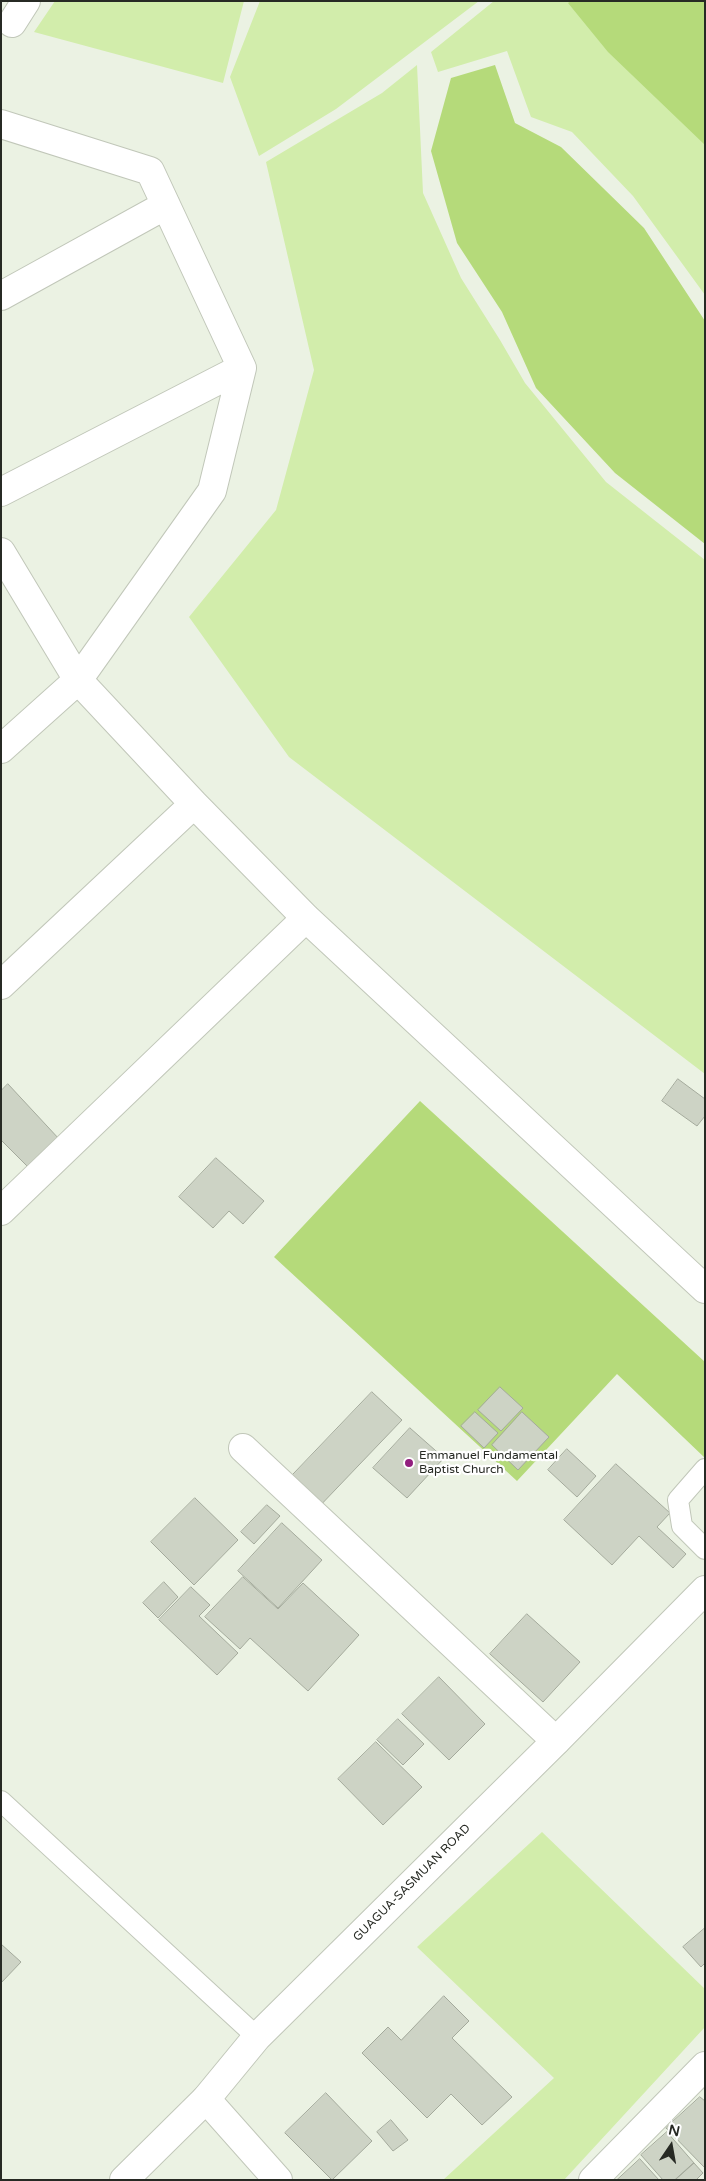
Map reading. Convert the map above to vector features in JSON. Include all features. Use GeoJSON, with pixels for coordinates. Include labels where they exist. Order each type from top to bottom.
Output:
{"type":"FeatureCollection","features":[{"type":"Feature","properties":{"kind":"street"},"geometry":{"type":"LineString","coordinates":[[1,124],[150,171],[242,368],[212,491],[78,680],[1,749]]}},
{"type":"Feature","properties":{"kind":"street"},"geometry":{"type":"LineString","coordinates":[[1,296],[166,205]]}},
{"type":"Feature","properties":{"kind":"street"},"geometry":{"type":"LineString","coordinates":[[1,492],[242,368]]}},
{"type":"Feature","properties":{"kind":"street"},"geometry":{"type":"LineString","coordinates":[[1,552],[78,680],[194,804],[306,918],[705,1289]]}},
{"type":"Feature","properties":{"kind":"street"},"geometry":{"type":"LineString","coordinates":[[1,985],[194,804]]}},
{"type":"Feature","properties":{"kind":"street"},"geometry":{"type":"LineString","coordinates":[[1,1211],[306,918]]}},
{"type":"Feature","properties":{"kind":"street"},"geometry":{"type":"LineString","coordinates":[[243,1448],[556,1741]]}},
{"type":"Feature","properties":{"kind":"street","name":"GUAGUA-SASMUAN ROAD"},"geometry":{"type":"LineString","coordinates":[[124,2180],[206,2099],[256,2037],[556,1741],[705,1590]]}},
{"type":"Feature","properties":{"kind":"street"},"geometry":{"type":"LineString","coordinates":[[593,2180],[705,2066]]}},
{"type":"Feature","properties":{"kind":"street"},"geometry":{"type":"LineString","coordinates":[[206,2099],[278,2180]]}},
{"type":"Feature","properties":{"kind":"lane"},"geometry":{"type":"LineString","coordinates":[[705,1470],[678,1500],[682,1526],[705,1549]]}},
{"type":"Feature","properties":{"kind":"lane"},"geometry":{"type":"LineString","coordinates":[[1,1801],[256,2037]]}},
{"type":"Feature","properties":{"kind":"shaded area"},"geometry":{"type":"Polygon","coordinates":[[[55,1],[244,1],[223,83],[34,32],[55,1]]]}},
{"type":"Feature","properties":{"kind":"shaded area"},"geometry":{"type":"Polygon","coordinates":[[[260,1],[479,1],[336,109],[259,156],[230,77],[260,1]]]}},
{"type":"Feature","properties":{"kind":"shaded area"},"geometry":{"type":"Polygon","coordinates":[[[494,1],[705,1],[705,295],[633,196],[572,132],[531,117],[507,51],[438,72],[431,52],[494,1]]]}},
{"type":"Feature","properties":{"kind":"shaded area"},"geometry":{"type":"Polygon","coordinates":[[[571,1],[705,1],[705,145],[608,52],[568,3],[571,1]]]}},
{"type":"Feature","properties":{"kind":"shaded area"},"geometry":{"type":"Polygon","coordinates":[[[417,65],[423,193],[461,278],[525,383],[606,482],[705,560],[705,1074],[289,757],[189,617],[276,510],[314,370],[266,162],[382,93],[417,65]]]}},
{"type":"Feature","properties":{"kind":"shaded area"},"geometry":{"type":"Polygon","coordinates":[[[495,65],[515,123],[561,147],[644,228],[705,321],[705,544],[615,473],[536,388],[502,312],[457,243],[431,151],[451,78],[495,65]]]}},
{"type":"Feature","properties":{"kind":"shaded area"},"geometry":{"type":"Polygon","coordinates":[[[420,1101],[705,1362],[705,1458],[617,1374],[517,1481],[274,1257],[420,1101]]]}},
{"type":"Feature","properties":{"kind":"shaded area"},"geometry":{"type":"Polygon","coordinates":[[[542,1832],[705,1989],[705,2027],[564,2180],[443,2180],[554,2078],[417,1947],[542,1832]]]}},
{"type":"Feature","properties":{"kind":"building"},"geometry":{"type":"Polygon","coordinates":[[[678,1079],[705,1099],[705,1116],[697,1126],[662,1101],[678,1079]]]}},
{"type":"Feature","properties":{"kind":"building"},"geometry":{"type":"Polygon","coordinates":[[[8,1084],[60,1140],[31,1170],[1,1140],[1,1091],[8,1084]]]}},
{"type":"Feature","properties":{"kind":"building"},"geometry":{"type":"Polygon","coordinates":[[[216,1158],[264,1201],[243,1224],[229,1211],[213,1228],[179,1197],[216,1158]]]}},
{"type":"Feature","properties":{"kind":"building"},"geometry":{"type":"Polygon","coordinates":[[[500,1387],[523,1408],[501,1431],[478,1410],[500,1387]]]}},
{"type":"Feature","properties":{"kind":"building"},"geometry":{"type":"Polygon","coordinates":[[[372,1392],[402,1420],[315,1511],[285,1483],[372,1392]]]}},
{"type":"Feature","properties":{"kind":"building"},"geometry":{"type":"Polygon","coordinates":[[[475,1412],[498,1433],[484,1448],[461,1426],[475,1412]]]}},
{"type":"Feature","properties":{"kind":"building"},"geometry":{"type":"Polygon","coordinates":[[[522,1412],[549,1437],[518,1470],[492,1445],[522,1412]]]}},
{"type":"Feature","properties":{"kind":"building","name":"Emmanuel Fundamental Baptist Church"},"geometry":{"type":"Polygon","coordinates":[[[410,1428],[444,1458],[407,1498],[373,1468],[410,1428]]]}},
{"type":"Feature","properties":{"kind":"building"},"geometry":{"type":"Polygon","coordinates":[[[567,1449],[596,1476],[577,1497],[548,1470],[567,1449]]]}},
{"type":"Feature","properties":{"kind":"building"},"geometry":{"type":"Polygon","coordinates":[[[616,1464],[670,1513],[657,1527],[686,1554],[673,1568],[639,1536],[612,1565],[564,1520],[616,1464]]]}},
{"type":"Feature","properties":{"kind":"building"},"geometry":{"type":"Polygon","coordinates":[[[195,1498],[238,1540],[194,1585],[151,1542],[195,1498]]]}},
{"type":"Feature","properties":{"kind":"building"},"geometry":{"type":"Polygon","coordinates":[[[267,1505],[280,1516],[254,1544],[241,1532],[267,1505]]]}},
{"type":"Feature","properties":{"kind":"building"},"geometry":{"type":"Polygon","coordinates":[[[282,1523],[322,1560],[278,1608],[238,1571],[282,1523]]]}},
{"type":"Feature","properties":{"kind":"building"},"geometry":{"type":"Polygon","coordinates":[[[243,1577],[278,1609],[303,1583],[359,1635],[308,1691],[250,1638],[240,1649],[205,1617],[243,1577]]]}},
{"type":"Feature","properties":{"kind":"building"},"geometry":{"type":"Polygon","coordinates":[[[164,1582],[178,1597],[158,1618],[143,1603],[164,1582]]]}},
{"type":"Feature","properties":{"kind":"building"},"geometry":{"type":"Polygon","coordinates":[[[191,1587],[210,1605],[199,1616],[238,1653],[217,1675],[159,1620],[191,1587]]]}},
{"type":"Feature","properties":{"kind":"building"},"geometry":{"type":"Polygon","coordinates":[[[527,1614],[580,1662],[543,1702],[490,1654],[527,1614]]]}},
{"type":"Feature","properties":{"kind":"building"},"geometry":{"type":"Polygon","coordinates":[[[439,1677],[485,1724],[449,1760],[402,1714],[439,1677]]]}},
{"type":"Feature","properties":{"kind":"building"},"geometry":{"type":"Polygon","coordinates":[[[398,1719],[424,1744],[403,1765],[377,1740],[398,1719]]]}},
{"type":"Feature","properties":{"kind":"building"},"geometry":{"type":"Polygon","coordinates":[[[376,1742],[422,1787],[383,1825],[338,1779],[376,1742]]]}},
{"type":"Feature","properties":{"kind":"building"},"geometry":{"type":"Polygon","coordinates":[[[705,1928],[705,1963],[701,1967],[683,1947],[705,1928]]]}},
{"type":"Feature","properties":{"kind":"building"},"geometry":{"type":"Polygon","coordinates":[[[1,1944],[21,1962],[1,1983],[1,1944]]]}},
{"type":"Feature","properties":{"kind":"building"},"geometry":{"type":"Polygon","coordinates":[[[444,1996],[469,2021],[452,2038],[512,2097],[482,2125],[451,2094],[427,2118],[362,2053],[388,2027],[401,2040],[444,1996]]]}},
{"type":"Feature","properties":{"kind":"building"},"geometry":{"type":"Polygon","coordinates":[[[326,2093],[372,2141],[332,2180],[285,2133],[326,2093]]]}},
{"type":"Feature","properties":{"kind":"building"},"geometry":{"type":"Polygon","coordinates":[[[700,2097],[705,2101],[705,2168],[666,2128],[700,2097]]]}},
{"type":"Feature","properties":{"kind":"building"},"geometry":{"type":"Polygon","coordinates":[[[391,2120],[408,2140],[393,2151],[377,2132],[391,2120]]]}},
{"type":"Feature","properties":{"kind":"building"},"geometry":{"type":"Polygon","coordinates":[[[667,2132],[694,2163],[675,2180],[663,2180],[641,2155],[667,2132]]]}},
{"type":"Feature","properties":{"kind":"building"},"geometry":{"type":"Polygon","coordinates":[[[640,2159],[659,2180],[617,2180],[640,2159]]]}},
{"type":"Feature","properties":{"kind":"building"},"geometry":{"type":"Polygon","coordinates":[[[694,2163],[703,2173],[696,2180],[675,2180],[694,2163]]]}},
{"type":"Feature","properties":{"kind":"place","name":"Emmanuel Fundamental Baptist Church"},"geometry":{"type":"Point","coordinates":[409,1463]}}]}
